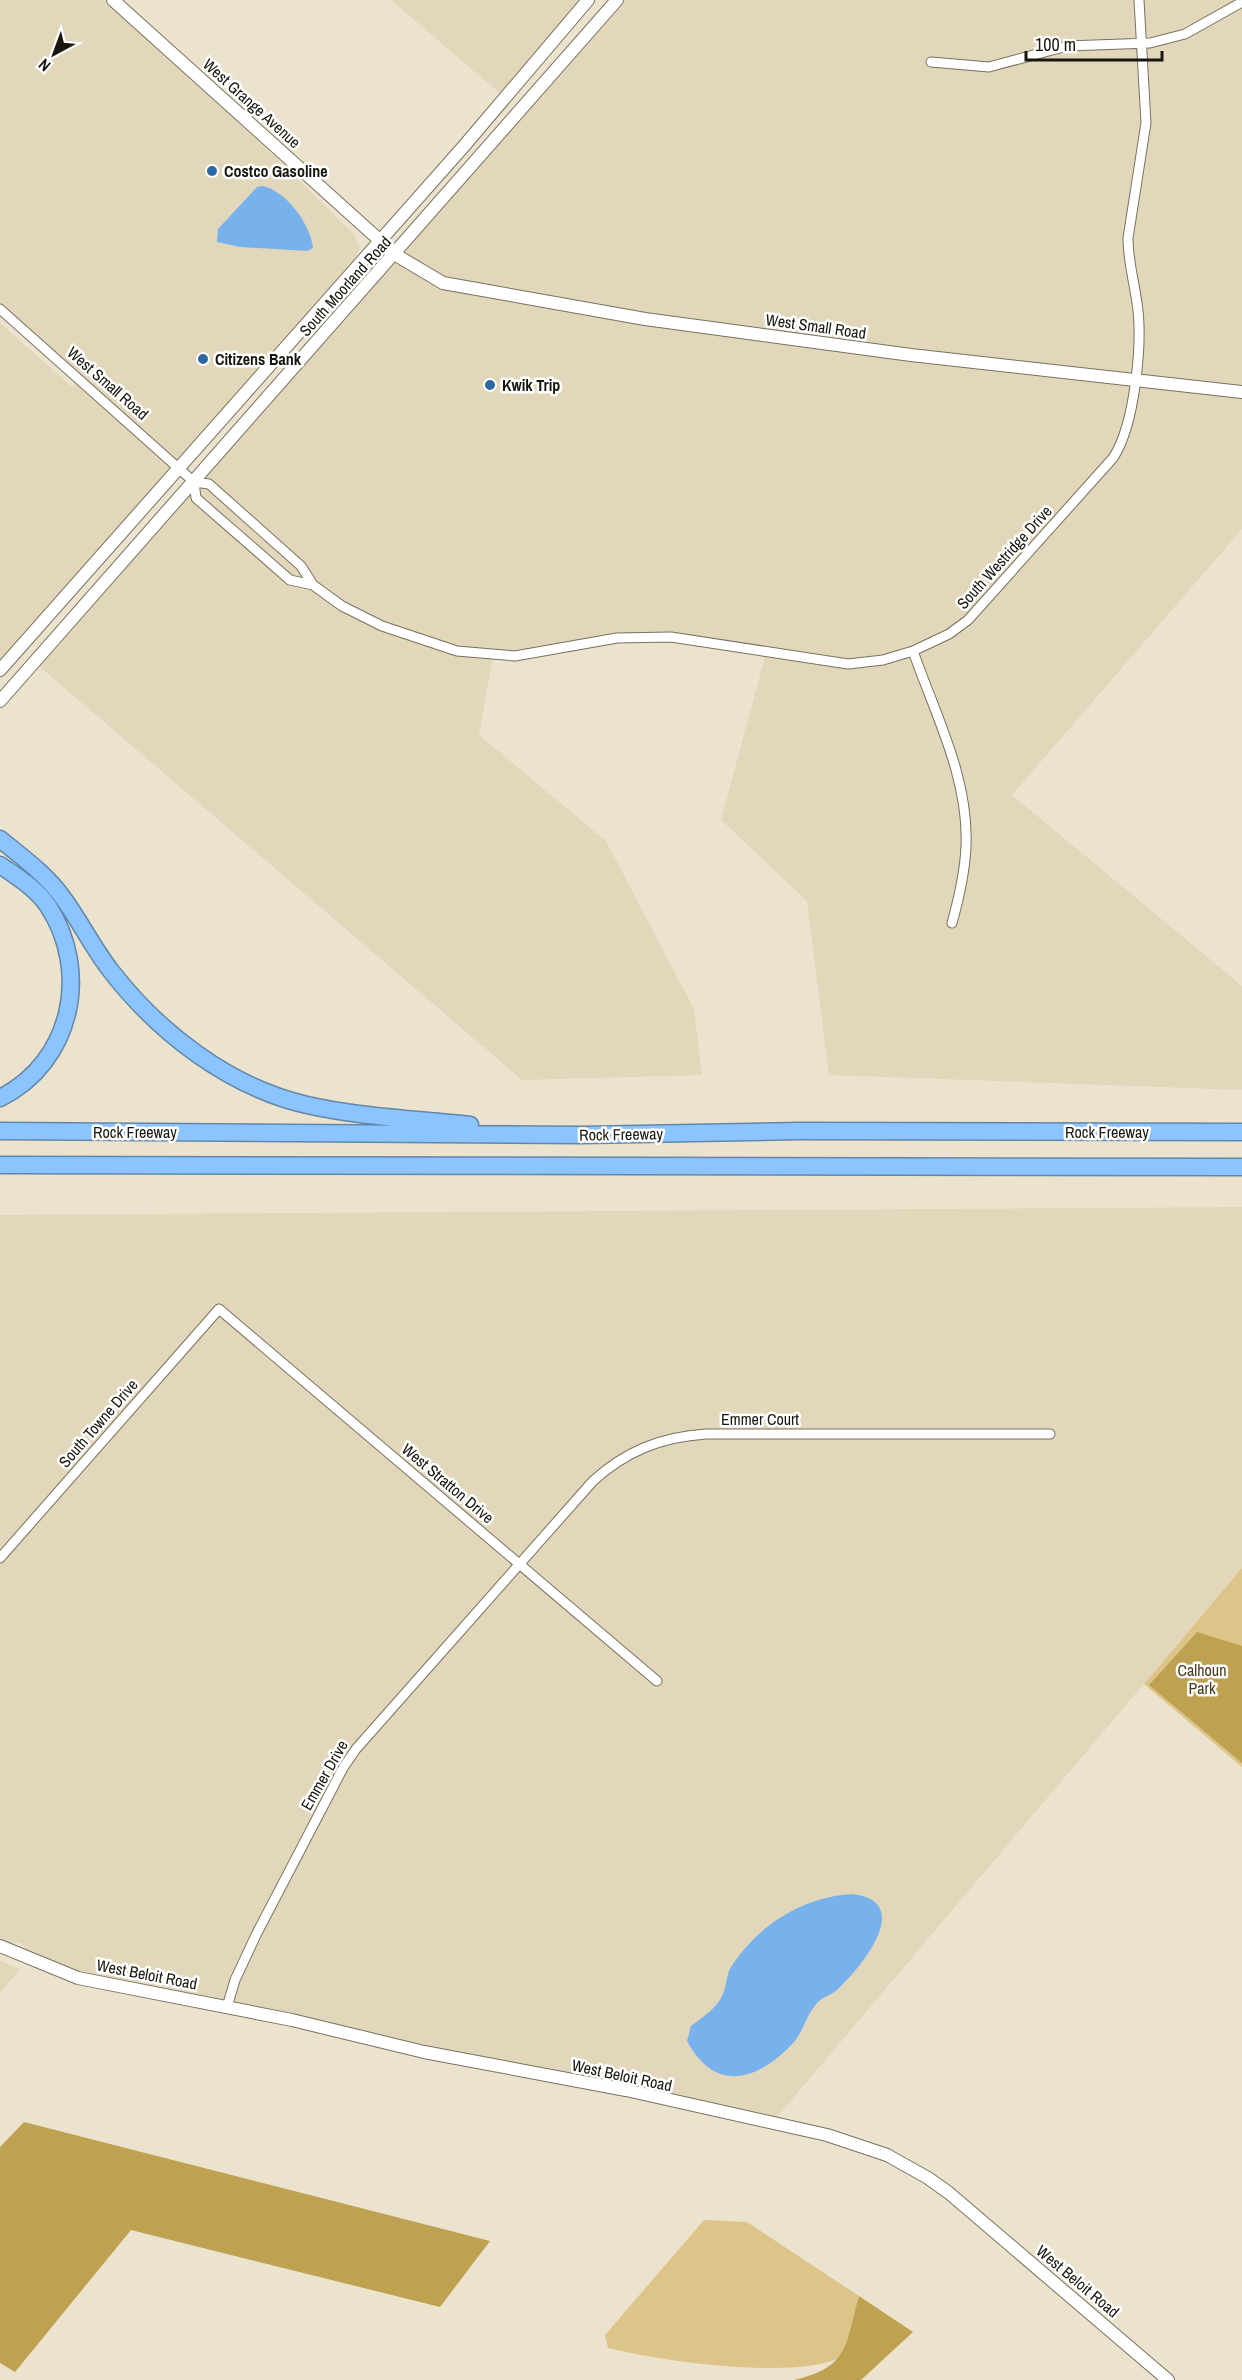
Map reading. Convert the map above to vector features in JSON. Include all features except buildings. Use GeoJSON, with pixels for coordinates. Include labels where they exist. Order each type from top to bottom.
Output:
{"type":"FeatureCollection","features":[{"type":"Feature","properties":{"kind":"highway"},"geometry":{"type":"LineString","coordinates":[[0,839],[50,882],[110,970],[137,1002],[172,1034],[212,1065],[250,1084],[305,1105],[364,1115],[582,1135]]}},
{"type":"Feature","properties":{"kind":"highway"},"geometry":{"type":"LineString","coordinates":[[0,865],[26,883],[47,904],[63,932],[70,961],[72,989],[68,1016],[56,1046],[38,1070],[13,1091],[0,1098]]}},
{"type":"Feature","properties":{"kind":"highway","name":"Rock Freeway"},"geometry":{"type":"LineString","coordinates":[[0,1131],[582,1135],[798,1131],[1242,1132]]}},
{"type":"Feature","properties":{"kind":"highway","name":"Rock Freeway"},"geometry":{"type":"LineString","coordinates":[[0,1165],[1242,1167]]}},
{"type":"Feature","properties":{"kind":"highway"},"geometry":{"type":"LineString","coordinates":[[0,1176],[138,1165]]}},
{"type":"Feature","properties":{"kind":"main road","name":"West Grange Avenue"},"geometry":{"type":"LineString","coordinates":[[113,0],[396,255]]}},
{"type":"Feature","properties":{"kind":"main road","name":"South Moorland Road"},"geometry":{"type":"LineString","coordinates":[[0,670],[464,146],[588,0]]}},
{"type":"Feature","properties":{"kind":"main road","name":"South Moorland Road"},"geometry":{"type":"LineString","coordinates":[[0,701],[396,255],[617,0]]}},
{"type":"Feature","properties":{"kind":"main road","name":"West Small Road"},"geometry":{"type":"LineString","coordinates":[[396,255],[443,283],[645,319],[911,355],[1242,392]]}},
{"type":"Feature","properties":{"kind":"main road","name":"West Beloit Road"},"geometry":{"type":"LineString","coordinates":[[0,1946],[78,1978],[227,2007],[424,2052],[626,2090],[693,2107],[796,2128],[869,2148],[912,2168],[950,2193],[1168,2380]]}},
{"type":"Feature","properties":{"kind":"street","name":"South Westridge Drive"},"geometry":{"type":"LineString","coordinates":[[313,585],[301,566],[209,484],[194,482],[196,498],[290,579],[313,585],[342,606],[382,626],[440,647],[474,654],[526,655],[617,638],[643,636],[695,639],[848,664],[883,660],[913,651],[949,634],[983,605],[1113,458],[1128,429],[1135,380],[1139,315],[1128,254],[1128,238],[1145,136],[1139,0]]}},
{"type":"Feature","properties":{"kind":"street"},"geometry":{"type":"LineString","coordinates":[[931,62],[989,67],[1067,46],[1141,43],[1185,34],[1242,2]]}},
{"type":"Feature","properties":{"kind":"street","name":"West Small Road"},"geometry":{"type":"LineString","coordinates":[[0,309],[194,482]]}},
{"type":"Feature","properties":{"kind":"street"},"geometry":{"type":"LineString","coordinates":[[913,651],[951,755],[962,793],[966,846],[961,889],[952,923]]}},
{"type":"Feature","properties":{"kind":"street","name":"South Towne Drive"},"geometry":{"type":"LineString","coordinates":[[0,1558],[219,1309]]}},
{"type":"Feature","properties":{"kind":"street","name":"West Stratton Drive"},"geometry":{"type":"LineString","coordinates":[[219,1309],[657,1681]]}},
{"type":"Feature","properties":{"kind":"street","name":"Emmer Court"},"geometry":{"type":"LineString","coordinates":[[519,1564],[606,1469],[638,1449],[670,1438],[706,1434],[1050,1434]]}},
{"type":"Feature","properties":{"kind":"street","name":"Emmer Drive"},"geometry":{"type":"LineString","coordinates":[[227,2007],[235,1980],[256,1935],[343,1768],[374,1727],[519,1564]]}},
{"type":"Feature","properties":{"kind":"shaded area"},"geometry":{"type":"Polygon","coordinates":[[[0,0],[107,0],[201,85],[353,233],[360,247],[356,257],[0,661],[0,323],[72,387],[82,375],[0,304],[0,0]]]}},
{"type":"Feature","properties":{"kind":"shaded area"},"geometry":{"type":"Polygon","coordinates":[[[391,0],[588,0],[504,97],[391,0]]]}},
{"type":"Feature","properties":{"kind":"shaded area"},"geometry":{"type":"Polygon","coordinates":[[[617,0],[1242,0],[1242,529],[1012,795],[1242,986],[1242,1090],[829,1075],[807,901],[721,820],[766,653],[643,636],[493,656],[479,735],[606,841],[694,1009],[702,1075],[522,1080],[34,662],[617,0]]]}},
{"type":"Feature","properties":{"kind":"shaded area"},"geometry":{"type":"Polygon","coordinates":[[[1242,1207],[1242,1568],[772,2123],[38,1963],[20,1942],[0,1946],[0,1215],[1242,1207]]]}},
{"type":"Feature","properties":{"kind":"shaded area"},"geometry":{"type":"Polygon","coordinates":[[[0,1961],[20,1969],[0,1993],[0,1961]]]}},
{"type":"Feature","properties":{"kind":"green space","name":"Calhoun Park"},"geometry":{"type":"Polygon","coordinates":[[[1242,1568],[1242,1767],[1144,1684],[1242,1568]]]}},
{"type":"Feature","properties":{"kind":"green space","name":"Calhoun Park"},"geometry":{"type":"Polygon","coordinates":[[[1197,1632],[1242,1646],[1242,1763],[1149,1685],[1197,1632]]]}},
{"type":"Feature","properties":{"kind":"green space"},"geometry":{"type":"Polygon","coordinates":[[[24,2122],[490,2241],[440,2307],[131,2230],[15,2372],[0,2363],[0,2147],[24,2122]]]}},
{"type":"Feature","properties":{"kind":"green space"},"geometry":{"type":"Polygon","coordinates":[[[704,2220],[747,2222],[859,2296],[849,2338],[841,2357],[821,2364],[763,2368],[662,2359],[608,2348],[605,2335],[704,2220]]]}},
{"type":"Feature","properties":{"kind":"green space"},"geometry":{"type":"Polygon","coordinates":[[[859,2296],[913,2332],[861,2380],[794,2380],[826,2368],[842,2352],[859,2296]]]}},
{"type":"Feature","properties":{"kind":"water"},"geometry":{"type":"Polygon","coordinates":[[[262,186],[280,194],[296,210],[308,229],[313,248],[307,251],[240,247],[217,242],[218,229],[257,187],[262,186]]]}},
{"type":"Feature","properties":{"kind":"water"},"geometry":{"type":"Polygon","coordinates":[[[852,1894],[864,1896],[879,1907],[882,1919],[879,1931],[873,1945],[854,1972],[837,1990],[818,2002],[811,2011],[794,2042],[767,2065],[752,2073],[738,2076],[724,2075],[711,2069],[698,2058],[687,2041],[691,2026],[717,2004],[724,1991],[729,1970],[754,1938],[768,1926],[799,1907],[834,1896],[852,1894]]]}},
{"type":"Feature","properties":{"kind":"place","name":"Costco Gasoline"},"geometry":{"type":"Point","coordinates":[212,171]}},
{"type":"Feature","properties":{"kind":"place","name":"Citizens Bank"},"geometry":{"type":"Point","coordinates":[203,359]}},
{"type":"Feature","properties":{"kind":"place","name":"Kwik Trip"},"geometry":{"type":"Point","coordinates":[490,385]}}]}
